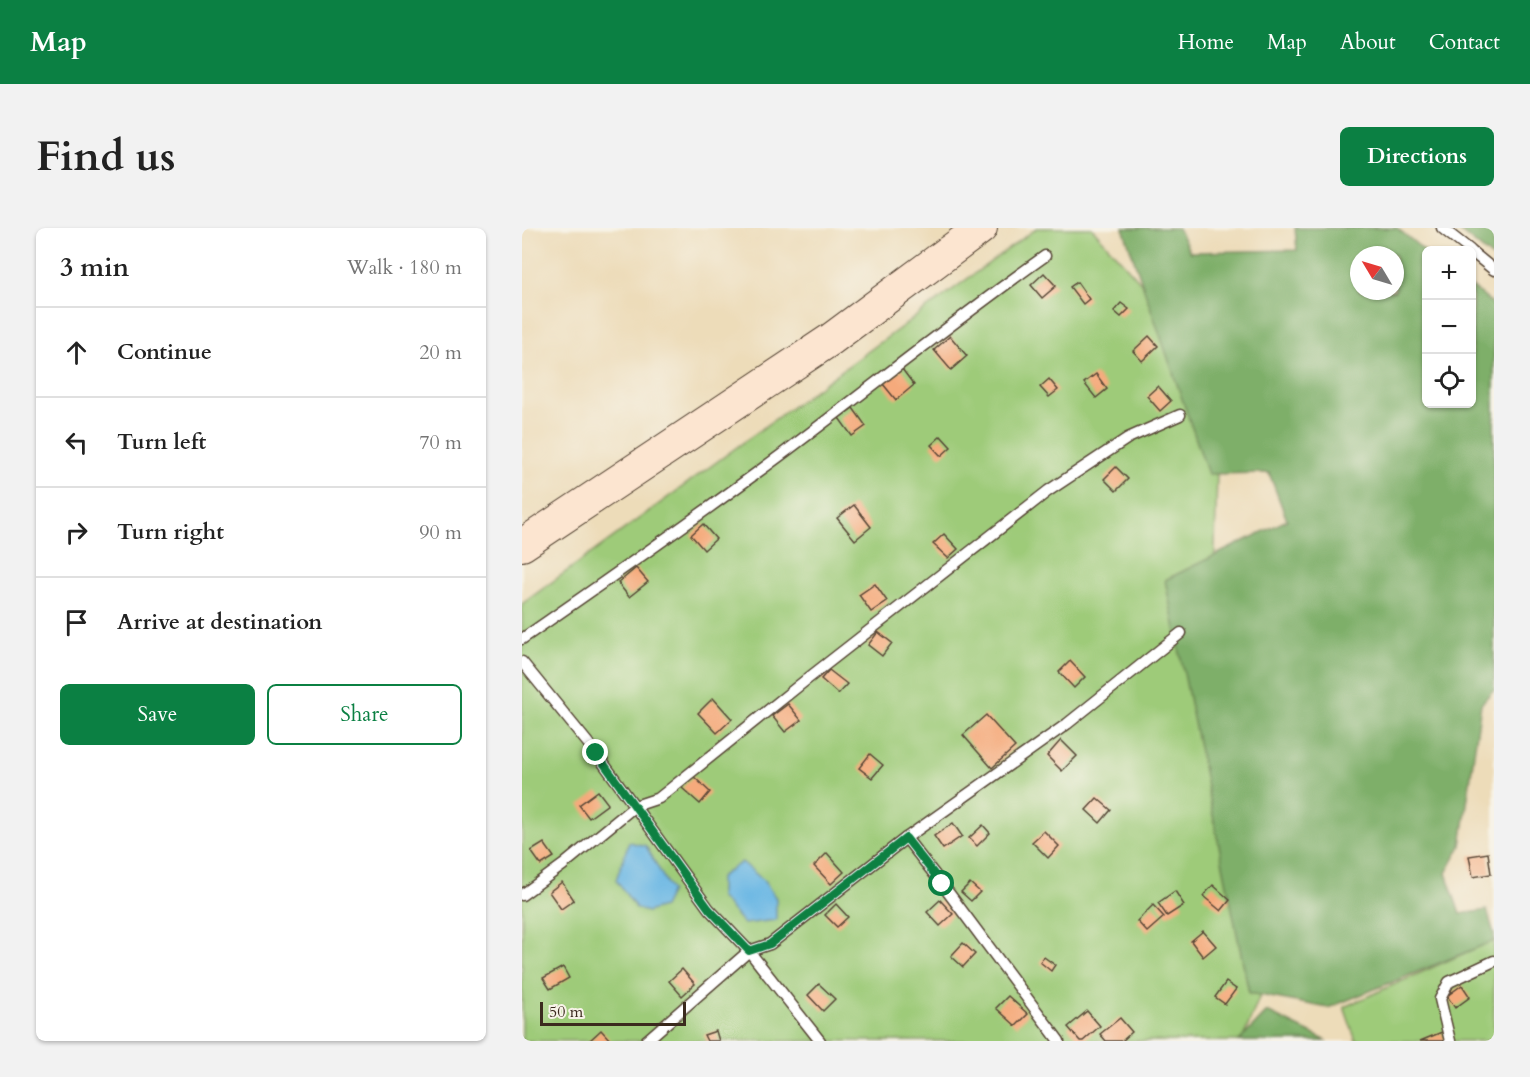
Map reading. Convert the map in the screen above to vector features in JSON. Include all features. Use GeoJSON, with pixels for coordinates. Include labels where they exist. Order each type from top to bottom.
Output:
{"type":"FeatureCollection","features":[{"type":"Feature","properties":{"kind":"main road"},"geometry":{"type":"LineString","coordinates":[[522,545],[830,340],[981,228]]}},
{"type":"Feature","properties":{"kind":"lane"},"geometry":{"type":"LineString","coordinates":[[1442,228],[1465,246]]}},
{"type":"Feature","properties":{"kind":"lane"},"geometry":{"type":"LineString","coordinates":[[1476,255],[1494,270]]}},
{"type":"Feature","properties":{"kind":"lane"},"geometry":{"type":"LineString","coordinates":[[522,639],[625,568],[782,454],[968,311],[1045,256]]}},
{"type":"Feature","properties":{"kind":"lane"},"geometry":{"type":"LineString","coordinates":[[522,896],[635,806],[659,798],[1048,491],[1128,438],[1180,415]]}},
{"type":"Feature","properties":{"kind":"lane"},"geometry":{"type":"LineString","coordinates":[[646,1041],[658,1037],[749,951],[770,944],[906,838],[1067,724],[1181,633]]}},
{"type":"Feature","properties":{"kind":"lane"},"geometry":{"type":"LineString","coordinates":[[522,662],[596,753],[709,909],[749,951],[820,1041]]}},
{"type":"Feature","properties":{"kind":"lane"},"geometry":{"type":"LineString","coordinates":[[906,838],[1059,1041]]}},
{"type":"Feature","properties":{"kind":"lane"},"geometry":{"type":"LineString","coordinates":[[1450,1041],[1440,999],[1449,982],[1494,961]]}},
{"type":"Feature","properties":{"kind":"green space"},"geometry":{"type":"Polygon","coordinates":[[[1037,228],[1092,228],[1151,294],[1218,436],[1211,693],[1263,988],[1242,1041],[522,1041],[522,604],[1037,228]]]}},
{"type":"Feature","properties":{"kind":"green space"},"geometry":{"type":"Polygon","coordinates":[[[1123,228],[1178,228],[1190,252],[1297,250],[1295,228],[1397,228],[1422,249],[1422,408],[1476,408],[1476,290],[1494,305],[1494,689],[1481,704],[1461,846],[1446,873],[1460,914],[1487,910],[1494,941],[1328,1008],[1249,993],[1165,580],[1287,520],[1269,473],[1208,474],[1123,228]]]}},
{"type":"Feature","properties":{"kind":"green space"},"geometry":{"type":"Polygon","coordinates":[[[1456,228],[1494,228],[1494,259],[1456,228]]]}},
{"type":"Feature","properties":{"kind":"green space"},"geometry":{"type":"Polygon","coordinates":[[[1494,940],[1494,1041],[1356,1041],[1344,1007],[1494,940]]]}},
{"type":"Feature","properties":{"kind":"green space"},"geometry":{"type":"Polygon","coordinates":[[[1267,1012],[1327,1041],[1239,1041],[1267,1012]]]}},
{"type":"Feature","properties":{"kind":"water"},"geometry":{"type":"Polygon","coordinates":[[[629,842],[646,846],[671,891],[663,907],[647,912],[636,908],[616,880],[629,842]]]}},
{"type":"Feature","properties":{"kind":"water"},"geometry":{"type":"Polygon","coordinates":[[[742,862],[763,880],[776,898],[776,920],[744,924],[720,897],[720,877],[742,862]]]}},
{"type":"Feature","properties":{"kind":"building"},"geometry":{"type":"Polygon","coordinates":[[[1044,273],[1056,286],[1042,298],[1031,285],[1044,273]]]}},
{"type":"Feature","properties":{"kind":"building"},"geometry":{"type":"Polygon","coordinates":[[[1077,282],[1089,299],[1083,304],[1070,287],[1077,282]]]}},
{"type":"Feature","properties":{"kind":"building"},"geometry":{"type":"Polygon","coordinates":[[[1121,303],[1129,309],[1121,317],[1114,311],[1121,303]]]}},
{"type":"Feature","properties":{"kind":"building"},"geometry":{"type":"Polygon","coordinates":[[[950,336],[967,356],[951,370],[934,350],[950,336]]]}},
{"type":"Feature","properties":{"kind":"building"},"geometry":{"type":"Polygon","coordinates":[[[1149,336],[1158,346],[1142,361],[1133,351],[1149,336]]]}},
{"type":"Feature","properties":{"kind":"building"},"geometry":{"type":"Polygon","coordinates":[[[902,369],[914,385],[896,400],[883,384],[902,369]]]}},
{"type":"Feature","properties":{"kind":"building"},"geometry":{"type":"Polygon","coordinates":[[[1096,374],[1107,389],[1096,398],[1084,383],[1096,374]]]}},
{"type":"Feature","properties":{"kind":"building"},"geometry":{"type":"Polygon","coordinates":[[[1049,379],[1058,390],[1049,397],[1040,387],[1049,379]]]}},
{"type":"Feature","properties":{"kind":"building"},"geometry":{"type":"Polygon","coordinates":[[[1158,386],[1171,401],[1160,411],[1147,396],[1158,386]]]}},
{"type":"Feature","properties":{"kind":"building"},"geometry":{"type":"Polygon","coordinates":[[[853,408],[866,426],[852,436],[839,418],[853,408]]]}},
{"type":"Feature","properties":{"kind":"building"},"geometry":{"type":"Polygon","coordinates":[[[941,436],[951,447],[941,456],[931,445],[941,436]]]}},
{"type":"Feature","properties":{"kind":"building"},"geometry":{"type":"Polygon","coordinates":[[[1116,467],[1128,479],[1116,491],[1104,479],[1116,467]]]}},
{"type":"Feature","properties":{"kind":"building"},"geometry":{"type":"Polygon","coordinates":[[[854,505],[871,527],[855,540],[837,518],[854,505]]]}},
{"type":"Feature","properties":{"kind":"building"},"geometry":{"type":"Polygon","coordinates":[[[703,524],[716,539],[704,550],[691,535],[703,524]]]}},
{"type":"Feature","properties":{"kind":"building"},"geometry":{"type":"Polygon","coordinates":[[[944,534],[958,549],[948,558],[933,544],[944,534]]]}},
{"type":"Feature","properties":{"kind":"building"},"geometry":{"type":"Polygon","coordinates":[[[636,568],[648,582],[629,597],[618,583],[636,568]]]}},
{"type":"Feature","properties":{"kind":"building"},"geometry":{"type":"Polygon","coordinates":[[[875,584],[887,601],[871,612],[859,595],[875,584]]]}},
{"type":"Feature","properties":{"kind":"building"},"geometry":{"type":"Polygon","coordinates":[[[878,632],[892,643],[882,656],[868,645],[878,632]]]}},
{"type":"Feature","properties":{"kind":"building"},"geometry":{"type":"Polygon","coordinates":[[[1070,661],[1085,677],[1074,688],[1059,672],[1070,661]]]}},
{"type":"Feature","properties":{"kind":"building"},"geometry":{"type":"Polygon","coordinates":[[[829,670],[847,684],[838,694],[821,679],[829,670]]]}},
{"type":"Feature","properties":{"kind":"building"},"geometry":{"type":"Polygon","coordinates":[[[713,698],[732,719],[717,733],[698,713],[713,698]]]}},
{"type":"Feature","properties":{"kind":"building"},"geometry":{"type":"Polygon","coordinates":[[[788,704],[801,720],[785,732],[772,716],[788,704]]]}},
{"type":"Feature","properties":{"kind":"building"},"geometry":{"type":"Polygon","coordinates":[[[986,715],[1015,747],[992,768],[963,735],[986,715]]]}},
{"type":"Feature","properties":{"kind":"building"},"geometry":{"type":"Polygon","coordinates":[[[1061,740],[1077,756],[1062,771],[1047,756],[1061,740]]]}},
{"type":"Feature","properties":{"kind":"building"},"geometry":{"type":"Polygon","coordinates":[[[870,754],[883,765],[872,778],[859,768],[870,754]]]}},
{"type":"Feature","properties":{"kind":"building"},"geometry":{"type":"Polygon","coordinates":[[[693,776],[710,792],[700,804],[682,788],[693,776]]]}},
{"type":"Feature","properties":{"kind":"building"},"geometry":{"type":"Polygon","coordinates":[[[598,791],[608,804],[589,818],[579,805],[598,791]]]}},
{"type":"Feature","properties":{"kind":"building"},"geometry":{"type":"Polygon","coordinates":[[[1097,798],[1111,810],[1100,823],[1086,810],[1097,798]]]}},
{"type":"Feature","properties":{"kind":"building"},"geometry":{"type":"Polygon","coordinates":[[[953,823],[962,836],[943,849],[934,836],[953,823]]]}},
{"type":"Feature","properties":{"kind":"building"},"geometry":{"type":"Polygon","coordinates":[[[983,825],[990,833],[977,846],[969,838],[983,825]]]}},
{"type":"Feature","properties":{"kind":"building"},"geometry":{"type":"Polygon","coordinates":[[[1044,831],[1059,846],[1048,858],[1032,842],[1044,831]]]}},
{"type":"Feature","properties":{"kind":"building"},"geometry":{"type":"Polygon","coordinates":[[[544,843],[554,857],[541,865],[531,851],[544,843]]]}},
{"type":"Feature","properties":{"kind":"building"},"geometry":{"type":"Polygon","coordinates":[[[827,853],[844,872],[831,884],[814,866],[827,853]]]}},
{"type":"Feature","properties":{"kind":"building"},"geometry":{"type":"Polygon","coordinates":[[[1488,853],[1491,874],[1473,877],[1469,856],[1488,853]]]}},
{"type":"Feature","properties":{"kind":"building"},"geometry":{"type":"Polygon","coordinates":[[[562,882],[574,900],[561,909],[549,892],[562,882]]]}},
{"type":"Feature","properties":{"kind":"building"},"geometry":{"type":"Polygon","coordinates":[[[970,883],[980,892],[971,901],[961,892],[970,883]]]}},
{"type":"Feature","properties":{"kind":"building"},"geometry":{"type":"Polygon","coordinates":[[[1213,885],[1230,900],[1221,911],[1203,896],[1213,885]]]}},
{"type":"Feature","properties":{"kind":"building"},"geometry":{"type":"Polygon","coordinates":[[[1175,891],[1184,905],[1167,916],[1158,903],[1175,891]]]}},
{"type":"Feature","properties":{"kind":"building"},"geometry":{"type":"Polygon","coordinates":[[[940,900],[953,914],[940,926],[927,912],[940,900]]]}},
{"type":"Feature","properties":{"kind":"building"},"geometry":{"type":"Polygon","coordinates":[[[836,904],[848,917],[837,927],[825,915],[836,904]]]}},
{"type":"Feature","properties":{"kind":"building"},"geometry":{"type":"Polygon","coordinates":[[[1153,905],[1164,917],[1147,932],[1137,921],[1153,905]]]}},
{"type":"Feature","properties":{"kind":"building"},"geometry":{"type":"Polygon","coordinates":[[[1203,931],[1216,946],[1203,957],[1191,941],[1203,931]]]}},
{"type":"Feature","properties":{"kind":"building"},"geometry":{"type":"Polygon","coordinates":[[[963,943],[975,954],[963,967],[951,956],[963,943]]]}},
{"type":"Feature","properties":{"kind":"building"},"geometry":{"type":"Polygon","coordinates":[[[1044,957],[1055,965],[1051,971],[1040,962],[1044,957]]]}},
{"type":"Feature","properties":{"kind":"building"},"geometry":{"type":"Polygon","coordinates":[[[563,967],[569,978],[550,989],[543,978],[563,967]]]}},
{"type":"Feature","properties":{"kind":"building"},"geometry":{"type":"Polygon","coordinates":[[[682,969],[695,984],[682,996],[669,981],[682,969]]]}},
{"type":"Feature","properties":{"kind":"building"},"geometry":{"type":"Polygon","coordinates":[[[1226,982],[1236,989],[1225,1004],[1215,997],[1226,982]]]}},
{"type":"Feature","properties":{"kind":"building"},"geometry":{"type":"Polygon","coordinates":[[[819,984],[835,999],[823,1011],[808,995],[819,984]]]}},
{"type":"Feature","properties":{"kind":"building"},"geometry":{"type":"Polygon","coordinates":[[[1462,985],[1470,997],[1455,1008],[1447,996],[1462,985]]]}},
{"type":"Feature","properties":{"kind":"building"},"geometry":{"type":"Polygon","coordinates":[[[1008,996],[1028,1014],[1016,1026],[996,1008],[1008,996]]]}},
{"type":"Feature","properties":{"kind":"building"},"geometry":{"type":"Polygon","coordinates":[[[1087,1011],[1100,1026],[1080,1041],[1068,1027],[1087,1011]]]}},
{"type":"Feature","properties":{"kind":"building"},"geometry":{"type":"Polygon","coordinates":[[[1120,1018],[1132,1032],[1122,1041],[1106,1041],[1100,1034],[1120,1018]]]}},
{"type":"Feature","properties":{"kind":"building"},"geometry":{"type":"Polygon","coordinates":[[[601,1030],[611,1041],[589,1041],[601,1030]]]}},
{"type":"Feature","properties":{"kind":"building"},"geometry":{"type":"Polygon","coordinates":[[[716,1031],[719,1041],[707,1041],[704,1035],[716,1031]]]}},
{"type":"Feature","properties":{"kind":"building"},"geometry":{"type":"Polygon","coordinates":[[[1442,1032],[1446,1041],[1420,1041],[1442,1032]]]}},
{"type":"Feature","properties":{"kind":"route"},"geometry":{"type":"LineString","coordinates":[[596,753],[709,909],[749,951],[770,944],[906,838],[942,884]]}}]}
